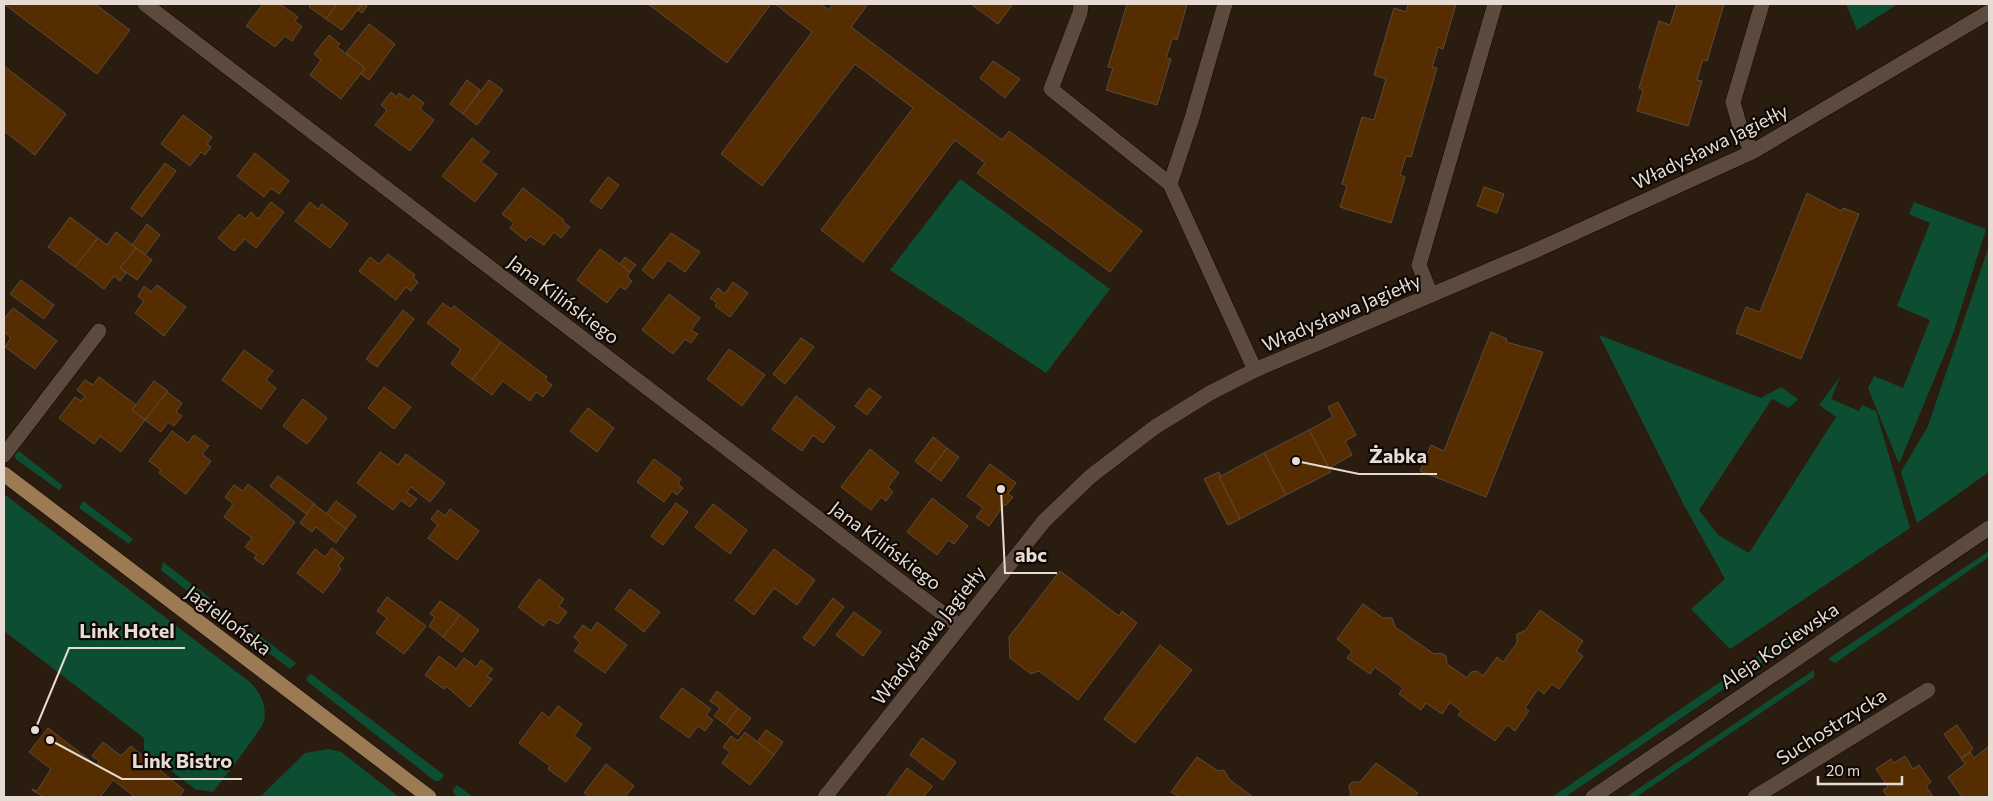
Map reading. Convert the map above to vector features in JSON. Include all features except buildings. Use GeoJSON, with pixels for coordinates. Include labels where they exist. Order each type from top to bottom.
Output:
{"type":"FeatureCollection","features":[{"type":"Feature","properties":{"kind":"main road","name":"Jagiellońska"},"geometry":{"type":"LineString","coordinates":[[4,474],[429,797]]}},
{"type":"Feature","properties":{"kind":"street","name":"Jana Kilińskiego"},"geometry":{"type":"LineString","coordinates":[[145,4],[959,626]]}},
{"type":"Feature","properties":{"kind":"street"},"geometry":{"type":"LineString","coordinates":[[1081,4],[1080,13],[1051,89],[1170,184],[1255,370]]}},
{"type":"Feature","properties":{"kind":"street"},"geometry":{"type":"LineString","coordinates":[[1170,184],[1192,118],[1225,4]]}},
{"type":"Feature","properties":{"kind":"street"},"geometry":{"type":"LineString","coordinates":[[1431,295],[1420,265],[1495,4]]}},
{"type":"Feature","properties":{"kind":"street"},"geometry":{"type":"LineString","coordinates":[[1752,152],[1740,127],[1733,102],[1762,4]]}},
{"type":"Feature","properties":{"kind":"street","name":"Władysława Jagiełły"},"geometry":{"type":"LineString","coordinates":[[825,797],[1044,521],[1091,476],[1155,427],[1210,393],[1255,370],[1539,249],[1752,152],[1989,12]]}},
{"type":"Feature","properties":{"kind":"street"},"geometry":{"type":"LineString","coordinates":[[4,456],[98,331]]}},
{"type":"Feature","properties":{"kind":"street","name":"Aleja Kociewska"},"geometry":{"type":"LineString","coordinates":[[1593,797],[1989,528]]}},
{"type":"Feature","properties":{"kind":"street","name":"Suchostrzycka"},"geometry":{"type":"LineString","coordinates":[[1755,797],[1928,690]]}},
{"type":"Feature","properties":{"kind":"green space"},"geometry":{"type":"Polygon","coordinates":[[[1846,4],[1898,4],[1857,30],[1846,4]]]}},
{"type":"Feature","properties":{"kind":"green space"},"geometry":{"type":"Polygon","coordinates":[[[960,179],[1110,289],[1046,373],[890,270],[960,179]]]}},
{"type":"Feature","properties":{"kind":"green space"},"geometry":{"type":"Polygon","coordinates":[[[1914,202],[1986,229],[1953,334],[1899,464],[1868,388],[1874,376],[1903,388],[1930,320],[1897,306],[1930,223],[1909,214],[1914,202]]]}},
{"type":"Feature","properties":{"kind":"green space"},"geometry":{"type":"Polygon","coordinates":[[[1989,246],[1989,472],[1917,523],[1901,472],[1928,426],[1989,246]]]}},
{"type":"Feature","properties":{"kind":"green space"},"geometry":{"type":"Polygon","coordinates":[[[1599,335],[1761,398],[1781,387],[1798,399],[1789,408],[1772,399],[1699,510],[1718,535],[1749,553],[1836,417],[1819,405],[1840,377],[1831,399],[1859,411],[1862,405],[1876,411],[1910,528],[1730,649],[1691,609],[1725,579],[1684,505],[1599,335]]]}},
{"type":"Feature","properties":{"kind":"green space"},"geometry":{"type":"Polygon","coordinates":[[[19,451],[63,486],[59,490],[17,460],[14,456],[19,451]]]}},
{"type":"Feature","properties":{"kind":"green space"},"geometry":{"type":"Polygon","coordinates":[[[4,494],[251,683],[258,691],[264,705],[265,716],[262,726],[213,792],[195,789],[144,750],[144,738],[4,631],[4,494]]]}},
{"type":"Feature","properties":{"kind":"green space"},"geometry":{"type":"Polygon","coordinates":[[[83,501],[133,539],[129,544],[79,508],[83,501]]]}},
{"type":"Feature","properties":{"kind":"green space"},"geometry":{"type":"Polygon","coordinates":[[[1989,551],[1989,557],[1835,663],[1828,659],[1989,551]]]}},
{"type":"Feature","properties":{"kind":"green space"},"geometry":{"type":"Polygon","coordinates":[[[163,562],[210,598],[202,603],[161,570],[163,562]]]}},
{"type":"Feature","properties":{"kind":"green space"},"geometry":{"type":"Polygon","coordinates":[[[252,630],[296,663],[290,669],[248,637],[252,630]]]}},
{"type":"Feature","properties":{"kind":"green space"},"geometry":{"type":"Polygon","coordinates":[[[1786,637],[1796,640],[1565,797],[1552,797],[1786,637]]]}},
{"type":"Feature","properties":{"kind":"green space"},"geometry":{"type":"Polygon","coordinates":[[[1814,670],[1814,677],[1636,797],[1626,797],[1814,670]]]}},
{"type":"Feature","properties":{"kind":"green space"},"geometry":{"type":"Polygon","coordinates":[[[311,674],[444,775],[440,781],[435,781],[308,682],[306,678],[311,674]]]}},
{"type":"Feature","properties":{"kind":"green space"},"geometry":{"type":"Polygon","coordinates":[[[328,749],[341,752],[399,797],[260,797],[305,753],[328,749]]]}},
{"type":"Feature","properties":{"kind":"green space"},"geometry":{"type":"Polygon","coordinates":[[[457,785],[473,797],[458,797],[454,794],[453,790],[457,785]]]}},
{"type":"Feature","properties":{"kind":"place","name":"Żabka"},"geometry":{"type":"Point","coordinates":[1296,461]}},
{"type":"Feature","properties":{"kind":"place","name":"abc"},"geometry":{"type":"Point","coordinates":[1001,489]}},
{"type":"Feature","properties":{"kind":"place","name":"Link Hotel"},"geometry":{"type":"Point","coordinates":[35,730]}},
{"type":"Feature","properties":{"kind":"place","name":"Link Bistro"},"geometry":{"type":"Point","coordinates":[50,740]}}]}
